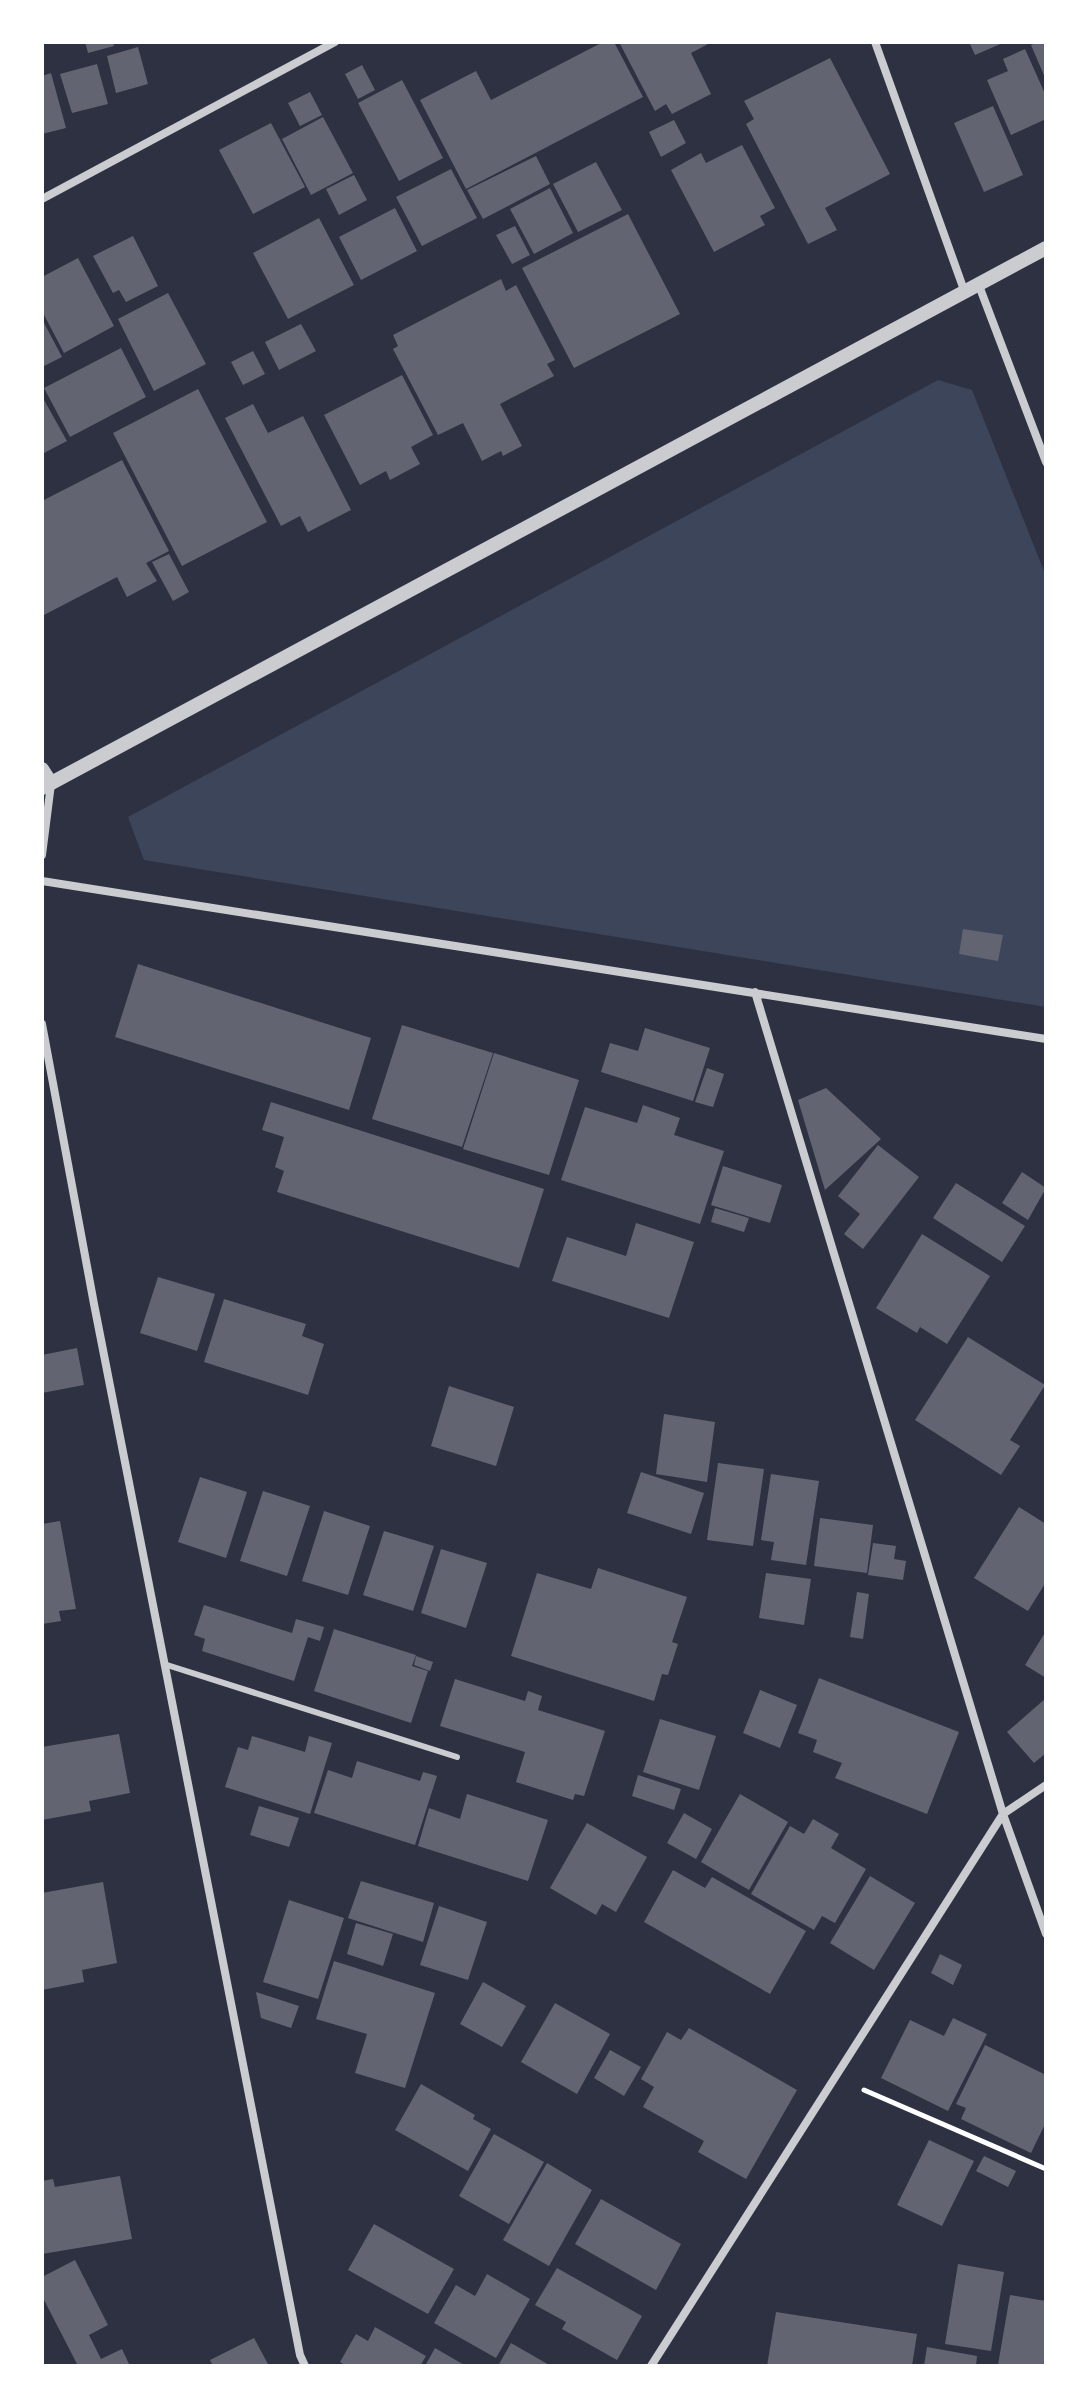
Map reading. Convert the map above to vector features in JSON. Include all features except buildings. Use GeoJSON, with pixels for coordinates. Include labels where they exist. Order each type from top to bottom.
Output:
{"type":"FeatureCollection","features":[{"type":"Feature","properties":{"kind":"street"},"geometry":{"type":"LineString","coordinates":[[42,199],[335,42]]}},
{"type":"Feature","properties":{"kind":"street"},"geometry":{"type":"LineString","coordinates":[[875,42],[964,290]]}},
{"type":"Feature","properties":{"kind":"street"},"geometry":{"type":"LineString","coordinates":[[46,786],[1046,248]]}},
{"type":"Feature","properties":{"kind":"street"},"geometry":{"type":"LineString","coordinates":[[977,283],[1046,462]]}},
{"type":"Feature","properties":{"kind":"street"},"geometry":{"type":"LineString","coordinates":[[42,769],[46,786],[42,855]]}},
{"type":"Feature","properties":{"kind":"street"},"geometry":{"type":"LineString","coordinates":[[42,881],[1046,1039]]}},
{"type":"Feature","properties":{"kind":"street"},"geometry":{"type":"LineString","coordinates":[[755,992],[1003,1814],[1046,1934]]}},
{"type":"Feature","properties":{"kind":"street"},"geometry":{"type":"LineString","coordinates":[[42,1024],[94,1304],[300,2355],[305,2366]]}},
{"type":"Feature","properties":{"kind":"street"},"geometry":{"type":"LineString","coordinates":[[651,2366],[1003,1814],[1046,1785]]}},
{"type":"Feature","properties":{"kind":"lane"},"geometry":{"type":"LineString","coordinates":[[167,1665],[457,1757]]}},
{"type":"Feature","properties":{"kind":"path"},"geometry":{"type":"LineString","coordinates":[[836,2078],[1046,2169]]}},
{"type":"Feature","properties":{"kind":"shaded area"},"geometry":{"type":"Polygon","coordinates":[[[938,380],[972,390],[1046,576],[1046,1007],[144,860],[128,817],[938,380]]]}}]}
